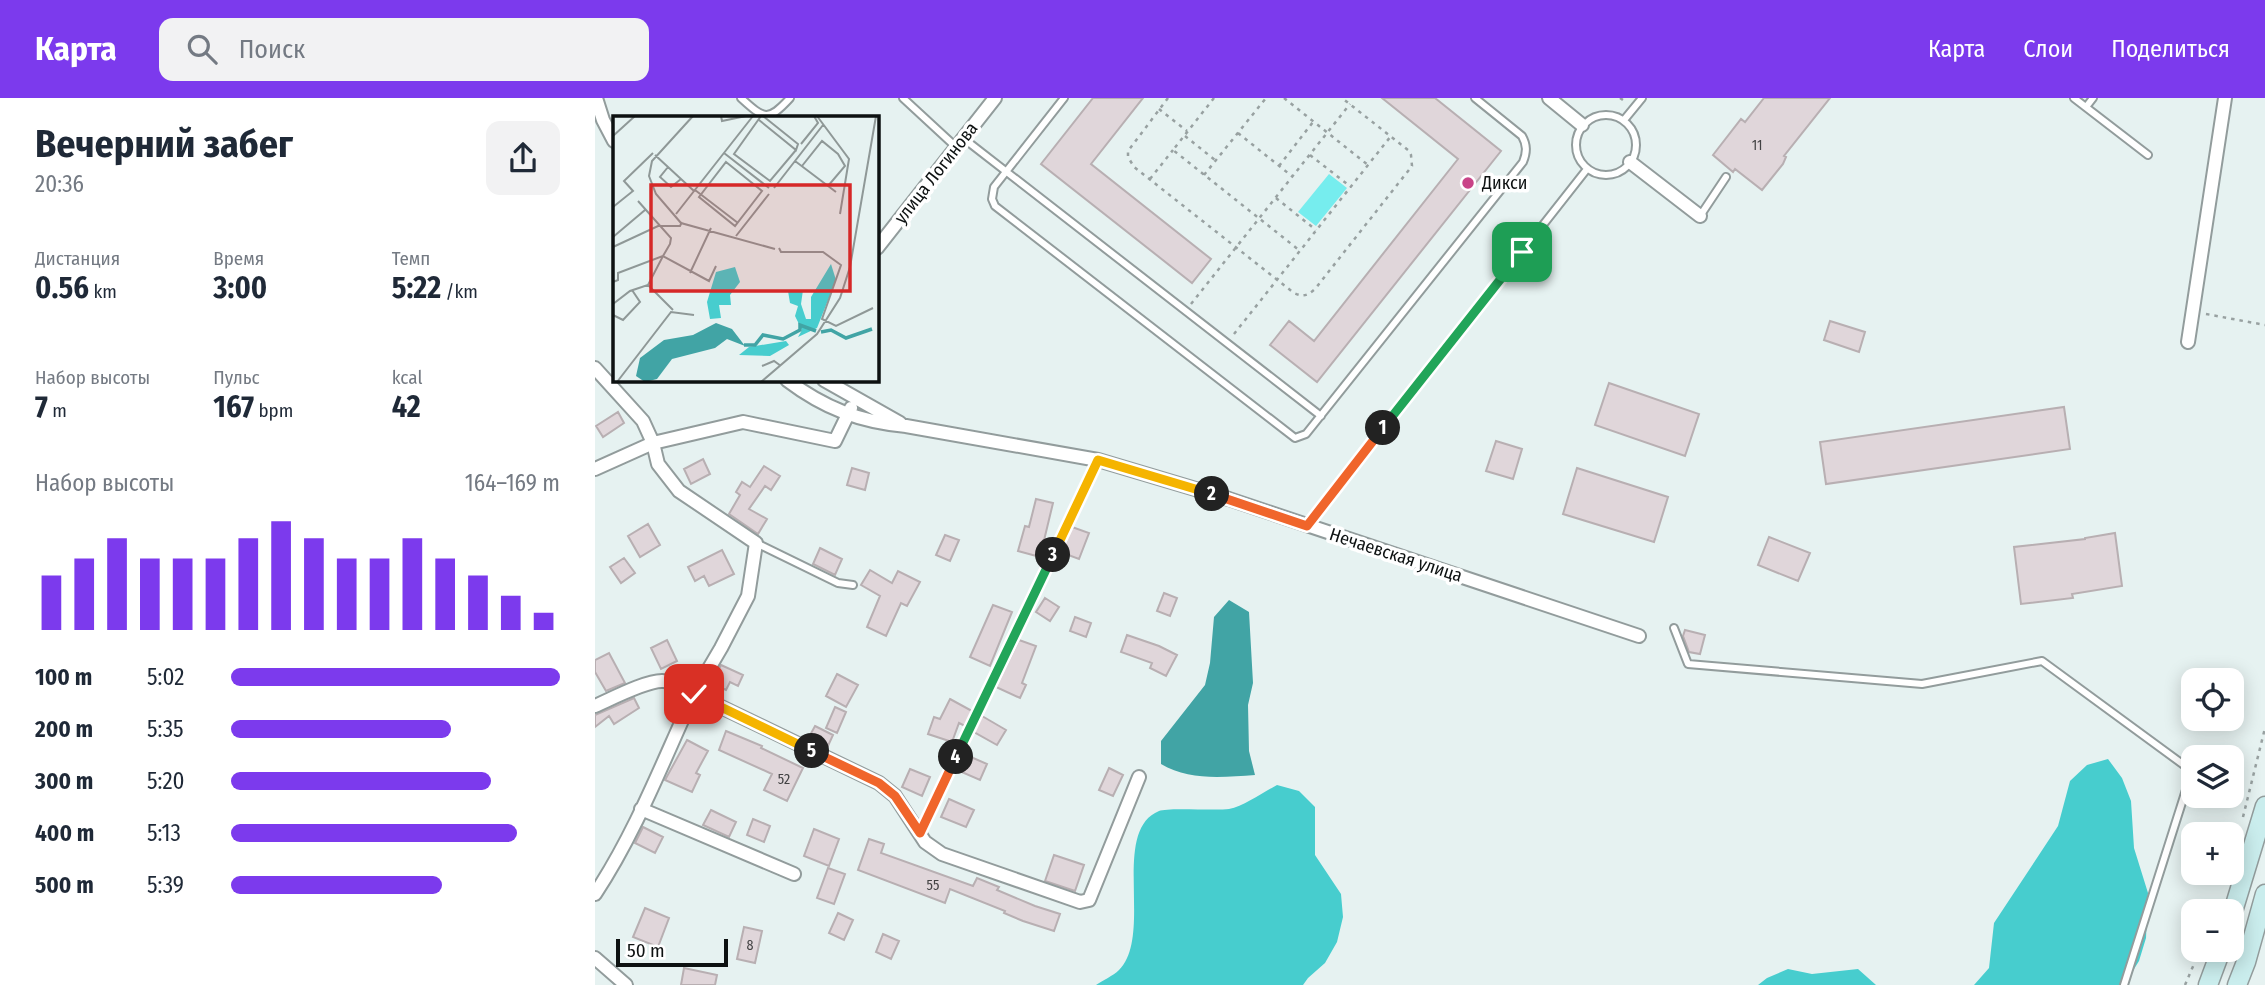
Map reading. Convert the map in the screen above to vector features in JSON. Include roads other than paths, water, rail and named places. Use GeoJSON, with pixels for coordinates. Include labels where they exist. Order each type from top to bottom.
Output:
{"type":"FeatureCollection","features":[{"type":"Feature","properties":{"kind":"main road"},"geometry":{"type":"LineString","coordinates":[[2237,899],[2265,806]]}},
{"type":"Feature","properties":{"kind":"main road"},"geometry":{"type":"LineString","coordinates":[[2237,985],[2265,894]]}},
{"type":"Feature","properties":{"kind":"main road"},"geometry":{"type":"LineString","coordinates":[[2208,985],[2217,962]]}},
{"type":"Feature","properties":{"kind":"street"},"geometry":{"type":"LineString","coordinates":[[596,98],[603,121],[613,139]]}},
{"type":"Feature","properties":{"kind":"street","name":"улица Логинова"},"geometry":{"type":"LineString","coordinates":[[879,245],[995,98]]}},
{"type":"Feature","properties":{"kind":"street"},"geometry":{"type":"LineString","coordinates":[[1549,98],[1582,125]]}},
{"type":"Feature","properties":{"kind":"street"},"geometry":{"type":"LineString","coordinates":[[2188,342],[2225,98]]}},
{"type":"Feature","properties":{"kind":"street"},"geometry":{"type":"LineString","coordinates":[[1630,162],[1700,216]]}},
{"type":"Feature","properties":{"kind":"street"},"geometry":{"type":"LineString","coordinates":[[595,368],[643,421],[653,443],[658,464],[679,491],[756,543],[748,596],[694,694],[641,809],[612,867],[595,894]]}},
{"type":"Feature","properties":{"kind":"street","name":"Нечаевская улица"},"geometry":{"type":"LineString","coordinates":[[790,382],[804,393],[877,424],[906,426],[1098,460],[1639,636]]}},
{"type":"Feature","properties":{"kind":"street","name":"Нечаевская улица"},"geometry":{"type":"LineString","coordinates":[[828,382],[906,426]]}},
{"type":"Feature","properties":{"kind":"street"},"geometry":{"type":"LineString","coordinates":[[595,469],[653,443],[743,422],[835,441],[850,411]]}},
{"type":"Feature","properties":{"kind":"street"},"geometry":{"type":"LineString","coordinates":[[595,706],[661,680],[680,684],[694,694],[879,783],[895,796],[925,842],[942,854],[1080,902],[1089,900],[1139,778]]}},
{"type":"Feature","properties":{"kind":"street"},"geometry":{"type":"LineString","coordinates":[[641,809],[794,874]]}},
{"type":"Feature","properties":{"kind":"street"},"geometry":{"type":"LineString","coordinates":[[595,958],[626,985]]}},
{"type":"Feature","properties":{"kind":"lane"},"geometry":{"type":"LineString","coordinates":[[741,98],[757,113],[769,115],[777,112],[790,98]]}},
{"type":"Feature","properties":{"kind":"lane"},"geometry":{"type":"LineString","coordinates":[[903,98],[960,143],[1006,172],[1321,416]]}},
{"type":"Feature","properties":{"kind":"lane"},"geometry":{"type":"LineString","coordinates":[[1064,98],[994,187],[992,199],[995,206],[1295,438],[1301,437],[1321,416],[1523,162],[1527,153],[1526,142],[1522,136],[1475,98]]}},
{"type":"Feature","properties":{"kind":"lane"},"geometry":{"type":"LineString","coordinates":[[1624,120],[1642,98]]}},
{"type":"Feature","properties":{"kind":"lane"},"geometry":{"type":"LineString","coordinates":[[2074,98],[2148,155]]}},
{"type":"Feature","properties":{"kind":"lane"},"geometry":{"type":"LineString","coordinates":[[2086,107],[2092,98]]}},
{"type":"Feature","properties":{"kind":"lane"},"geometry":{"type":"LineString","coordinates":[[1607,114],[1624,120],[1631,127],[1636,144],[1630,162],[1620,172],[1611,175],[1587,169],[1577,155],[1575,145],[1582,125],[1598,115],[1607,114]]}},
{"type":"Feature","properties":{"kind":"lane"},"geometry":{"type":"LineString","coordinates":[[1307,526],[1587,169]]}},
{"type":"Feature","properties":{"kind":"lane"},"geometry":{"type":"LineString","coordinates":[[1700,216],[1726,177]]}},
{"type":"Feature","properties":{"kind":"lane"},"geometry":{"type":"LineString","coordinates":[[920,833],[1098,460]]}},
{"type":"Feature","properties":{"kind":"lane"},"geometry":{"type":"LineString","coordinates":[[756,543],[838,583],[853,585]]}},
{"type":"Feature","properties":{"kind":"lane"},"geometry":{"type":"LineString","coordinates":[[1674,628],[1688,664],[1922,684],[2042,662],[2192,771],[2124,985]]}},
{"type":"Feature","properties":{"kind":"place","name":"Дикси"},"geometry":{"type":"Point","coordinates":[1468,183]}}]}
